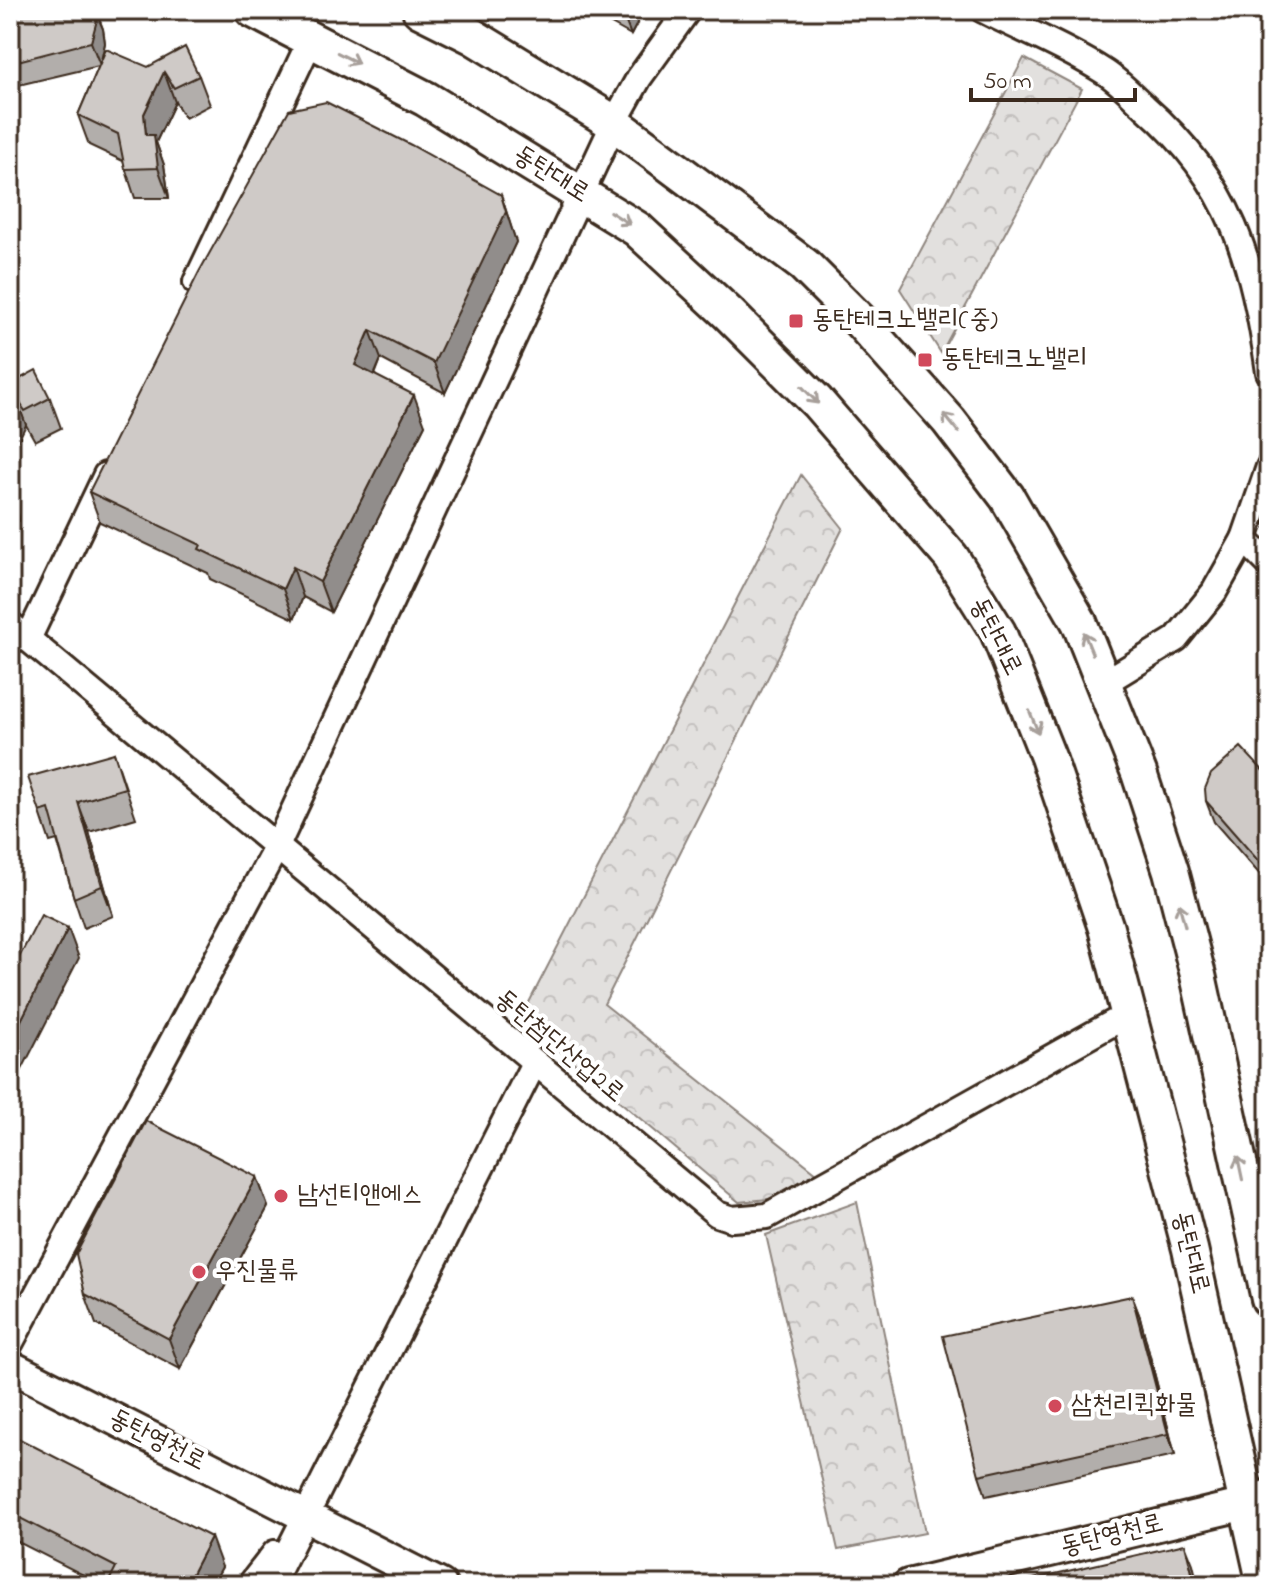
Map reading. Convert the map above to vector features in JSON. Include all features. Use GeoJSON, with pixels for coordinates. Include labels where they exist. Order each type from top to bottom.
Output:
{"type":"FeatureCollection","features":[{"type":"Feature","properties":{"kind":"main road","name":"동탄대로"},"geometry":{"type":"LineString","coordinates":[[253,10],[426,99],[637,229],[729,314],[817,402],[951,557],[998,632],[1048,757],[1106,928],[1258,1499],[1265,1585]]}},
{"type":"Feature","properties":{"kind":"main road"},"geometry":{"type":"LineString","coordinates":[[420,10],[472,36],[614,123],[804,265],[859,320],[949,421],[1007,497],[1079,622],[1139,773],[1171,871],[1198,975],[1262,1246],[1269,1299]]}},
{"type":"Feature","properties":{"kind":"street"},"geometry":{"type":"LineString","coordinates":[[10,1344],[277,846],[614,123],[639,78],[688,10]]}},
{"type":"Feature","properties":{"kind":"street"},"geometry":{"type":"LineString","coordinates":[[983,10],[1105,71],[1162,122],[1207,173],[1240,237],[1260,309],[1269,372]]}},
{"type":"Feature","properties":{"kind":"street"},"geometry":{"type":"LineString","coordinates":[[190,296],[311,39]]}},
{"type":"Feature","properties":{"kind":"street"},"geometry":{"type":"LineString","coordinates":[[19,631],[116,453]]}},
{"type":"Feature","properties":{"kind":"street"},"geometry":{"type":"LineString","coordinates":[[1104,683],[1176,639],[1214,592],[1244,539],[1269,467]]}},
{"type":"Feature","properties":{"kind":"street"},"geometry":{"type":"LineString","coordinates":[[1244,539],[1269,564]]}},
{"type":"Feature","properties":{"kind":"street","name":"동탄첨단산업2로"},"geometry":{"type":"LineString","coordinates":[[19,631],[717,1214],[732,1219],[767,1216],[1127,1015]]}},
{"type":"Feature","properties":{"kind":"street"},"geometry":{"type":"LineString","coordinates":[[271,1585],[534,1063]]}},
{"type":"Feature","properties":{"kind":"street","name":"동탄영천로"},"geometry":{"type":"LineString","coordinates":[[10,1366],[441,1585]]}},
{"type":"Feature","properties":{"kind":"street","name":"동탄영천로"},"geometry":{"type":"LineString","coordinates":[[908,1585],[1258,1499]]}},
{"type":"Feature","properties":{"kind":"street"},"geometry":{"type":"LineString","coordinates":[[250,1585],[304,1517]]}},
{"type":"Feature","properties":{"kind":"green space"},"geometry":{"type":"Polygon","coordinates":[[[1024,58],[1082,89],[941,353],[900,289],[1024,58]]]}},
{"type":"Feature","properties":{"kind":"green space"},"geometry":{"type":"Polygon","coordinates":[[[801,475],[843,528],[604,1004],[818,1174],[788,1197],[739,1202],[521,1018],[801,475]]]}},
{"type":"Feature","properties":{"kind":"green space"},"geometry":{"type":"Polygon","coordinates":[[[857,1202],[925,1533],[838,1550],[766,1235],[857,1202]]]}},
{"type":"Feature","properties":{"kind":"building"},"geometry":{"type":"Polygon","coordinates":[[[10,10],[95,10],[97,20],[91,42],[10,63],[10,10]]]}},
{"type":"Feature","properties":{"kind":"building"},"geometry":{"type":"Polygon","coordinates":[[[185,47],[199,76],[174,88],[164,72],[144,114],[146,135],[154,135],[158,168],[125,169],[118,134],[78,115],[106,49],[148,67],[185,47]]]}},
{"type":"Feature","properties":{"kind":"building"},"geometry":{"type":"Polygon","coordinates":[[[326,102],[501,195],[506,212],[434,363],[370,330],[355,365],[414,395],[320,582],[293,567],[283,589],[199,549],[201,545],[89,492],[199,272],[289,110],[326,102]]]}},
{"type":"Feature","properties":{"kind":"building"},"geometry":{"type":"Polygon","coordinates":[[[36,370],[50,398],[25,411],[15,395],[10,405],[10,384],[36,370]]]}},
{"type":"Feature","properties":{"kind":"building"},"geometry":{"type":"Polygon","coordinates":[[[1241,747],[1269,777],[1269,873],[1206,801],[1205,789],[1211,774],[1241,747]]]}},
{"type":"Feature","properties":{"kind":"building"},"geometry":{"type":"Polygon","coordinates":[[[114,753],[125,788],[78,802],[102,886],[74,898],[49,809],[40,812],[28,777],[114,753]]]}},
{"type":"Feature","properties":{"kind":"building"},"geometry":{"type":"Polygon","coordinates":[[[41,915],[68,928],[10,1042],[10,975],[41,915]]]}},
{"type":"Feature","properties":{"kind":"building"},"geometry":{"type":"Polygon","coordinates":[[[146,1121],[257,1177],[169,1339],[85,1294],[76,1254],[146,1121]]]}},
{"type":"Feature","properties":{"kind":"building"},"geometry":{"type":"Polygon","coordinates":[[[1132,1296],[1168,1434],[979,1475],[943,1336],[1132,1296]]]}},
{"type":"Feature","properties":{"kind":"building"},"geometry":{"type":"Polygon","coordinates":[[[10,1434],[211,1537],[186,1585],[107,1585],[116,1567],[10,1513],[10,1434]]]}},
{"type":"Feature","properties":{"kind":"building"},"geometry":{"type":"Polygon","coordinates":[[[1185,1544],[1195,1585],[1007,1585],[1185,1544]]]}},
{"type":"Feature","properties":{"kind":"place","name":"동탄테크노밸리(중)"},"geometry":{"type":"Point","coordinates":[796,321]}},
{"type":"Feature","properties":{"kind":"place","name":"동탄테크노밸리"},"geometry":{"type":"Point","coordinates":[925,360]}},
{"type":"Feature","properties":{"kind":"place","name":"남선티앤에스"},"geometry":{"type":"Point","coordinates":[281,1196]}},
{"type":"Feature","properties":{"kind":"place","name":"우진물류"},"geometry":{"type":"Point","coordinates":[199,1272]}},
{"type":"Feature","properties":{"kind":"place","name":"삼천리퀵화물"},"geometry":{"type":"Point","coordinates":[1055,1406]}}]}
